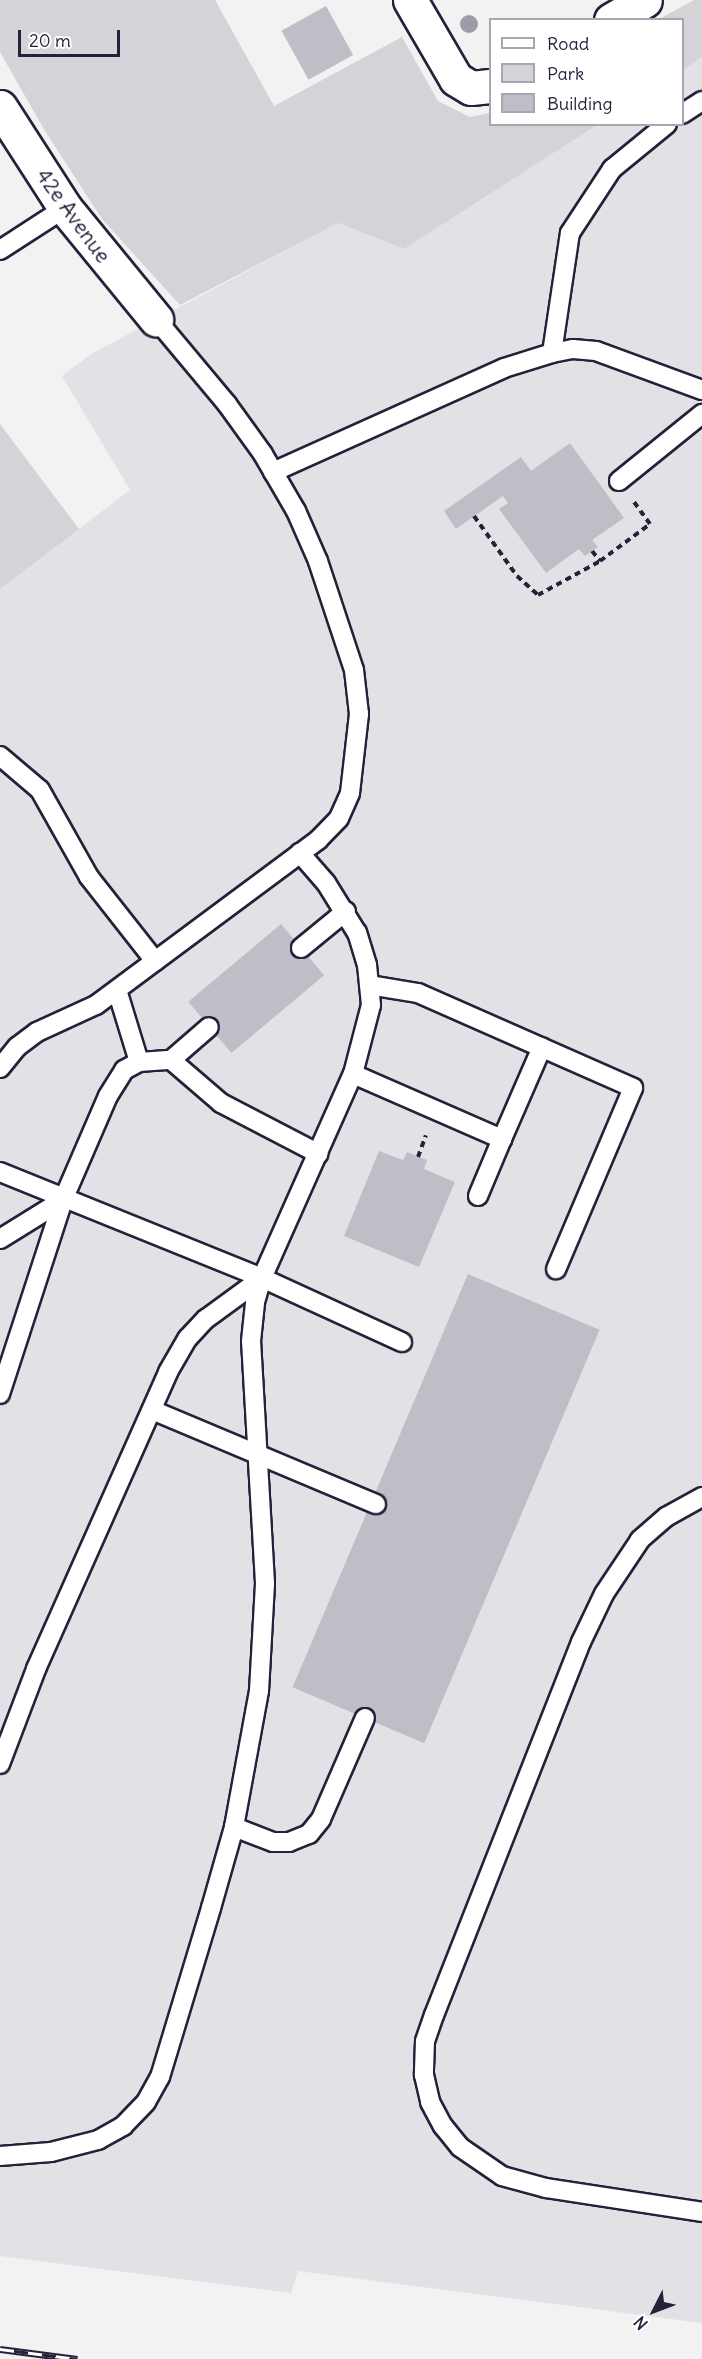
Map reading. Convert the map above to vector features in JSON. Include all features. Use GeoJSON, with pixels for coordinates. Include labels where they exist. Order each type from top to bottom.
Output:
{"type":"FeatureCollection","features":[{"type":"Feature","properties":{"kind":"street"},"geometry":{"type":"LineString","coordinates":[[410,0],[451,73],[476,84]]}},
{"type":"Feature","properties":{"kind":"street"},"geometry":{"type":"LineString","coordinates":[[614,18],[645,0]]}},
{"type":"Feature","properties":{"kind":"street","name":"42e Avenue"},"geometry":{"type":"LineString","coordinates":[[0,107],[64,208],[156,319]]}},
{"type":"Feature","properties":{"kind":"lane"},"geometry":{"type":"LineString","coordinates":[[684,113],[702,101]]}},
{"type":"Feature","properties":{"kind":"lane"},"geometry":{"type":"LineString","coordinates":[[552,353],[561,276],[570,233],[582,209],[612,169],[665,126]]}},
{"type":"Feature","properties":{"kind":"lane"},"geometry":{"type":"LineString","coordinates":[[0,250],[64,208]]}},
{"type":"Feature","properties":{"kind":"lane"},"geometry":{"type":"LineString","coordinates":[[0,1068],[17,1047],[37,1032],[96,1005],[300,853],[339,818],[350,793],[359,714],[354,670],[341,624],[296,511],[273,472],[227,404],[156,319]]}},
{"type":"Feature","properties":{"kind":"lane"},"geometry":{"type":"LineString","coordinates":[[273,472],[504,368],[552,353],[573,349],[596,351],[702,390]]}},
{"type":"Feature","properties":{"kind":"lane"},"geometry":{"type":"LineString","coordinates":[[619,481],[702,414]]}},
{"type":"Feature","properties":{"kind":"lane"},"geometry":{"type":"LineString","coordinates":[[0,756],[40,790],[89,877],[155,962]]}},
{"type":"Feature","properties":{"kind":"lane"},"geometry":{"type":"LineString","coordinates":[[0,2156],[51,2152],[98,2140],[123,2126],[146,2102],[160,2077],[234,1827],[259,1691],[265,1583],[251,1341],[255,1302],[262,1278],[353,1074],[371,1005],[369,985],[357,933],[346,911],[300,853]]}},
{"type":"Feature","properties":{"kind":"lane"},"geometry":{"type":"LineString","coordinates":[[301,948],[346,911]]}},
{"type":"Feature","properties":{"kind":"lane"},"geometry":{"type":"LineString","coordinates":[[369,985],[418,993],[633,1088],[556,1269]]}},
{"type":"Feature","properties":{"kind":"lane"},"geometry":{"type":"LineString","coordinates":[[117,990],[139,1062]]}},
{"type":"Feature","properties":{"kind":"lane"},"geometry":{"type":"LineString","coordinates":[[0,1394],[63,1200],[108,1096],[124,1070],[139,1062],[171,1060],[209,1027]]}},
{"type":"Feature","properties":{"kind":"lane"},"geometry":{"type":"LineString","coordinates":[[478,1196],[542,1047]]}},
{"type":"Feature","properties":{"kind":"lane"},"geometry":{"type":"LineString","coordinates":[[171,1060],[221,1103],[319,1154]]}},
{"type":"Feature","properties":{"kind":"lane"},"geometry":{"type":"LineString","coordinates":[[353,1074],[502,1139]]}},
{"type":"Feature","properties":{"kind":"lane"},"geometry":{"type":"LineString","coordinates":[[0,1172],[63,1200],[262,1278],[402,1342]]}},
{"type":"Feature","properties":{"kind":"lane"},"geometry":{"type":"LineString","coordinates":[[0,1239],[63,1200]]}},
{"type":"Feature","properties":{"kind":"lane"},"geometry":{"type":"LineString","coordinates":[[0,1764],[36,1669],[152,1410],[188,1338],[222,1307],[262,1278]]}},
{"type":"Feature","properties":{"kind":"lane"},"geometry":{"type":"LineString","coordinates":[[152,1410],[376,1504]]}},
{"type":"Feature","properties":{"kind":"lane"},"geometry":{"type":"LineString","coordinates":[[702,1497],[666,1517],[640,1540],[604,1594],[581,1642],[434,2015],[425,2041],[424,2075],[430,2102],[443,2126],[460,2147],[502,2176],[546,2188],[702,2212]]}},
{"type":"Feature","properties":{"kind":"lane"},"geometry":{"type":"LineString","coordinates":[[234,1827],[273,1842],[289,1842],[309,1834],[321,1819],[365,1718]]}},
{"type":"Feature","properties":{"kind":"path"},"geometry":{"type":"LineString","coordinates":[[474,516],[517,576],[538,595],[600,561],[650,524]]}},
{"type":"Feature","properties":{"kind":"path"},"geometry":{"type":"LineString","coordinates":[[592,551],[600,561]]}},
{"type":"Feature","properties":{"kind":"shaded area"},"geometry":{"type":"Polygon","coordinates":[[[702,57],[702,2323],[298,2271],[291,2293],[0,2256],[0,589],[130,490],[62,376],[91,354],[338,223],[404,249],[595,126],[684,126],[684,69],[702,57]]]}},
{"type":"Feature","properties":{"kind":"green space"},"geometry":{"type":"Polygon","coordinates":[[[0,0],[215,0],[274,106],[402,37],[438,101],[470,117],[489,113],[489,126],[595,126],[404,249],[338,223],[180,305],[102,219],[45,131],[0,52],[0,0]]]}},
{"type":"Feature","properties":{"kind":"green space"},"geometry":{"type":"Polygon","coordinates":[[[694,0],[702,0],[702,57],[684,69],[684,18],[661,18],[694,0]]]}},
{"type":"Feature","properties":{"kind":"green space"},"geometry":{"type":"Polygon","coordinates":[[[0,424],[79,529],[0,589],[0,424]]]}},
{"type":"Feature","properties":{"kind":"building"},"geometry":{"type":"Polygon","coordinates":[[[326,6],[353,55],[309,80],[281,31],[326,6]]]}},
{"type":"Feature","properties":{"kind":"building"},"geometry":{"type":"Polygon","coordinates":[[[570,443],[624,518],[592,540],[598,547],[585,556],[579,549],[546,573],[499,509],[508,503],[503,496],[456,529],[444,511],[521,457],[531,471],[570,443]]]}},
{"type":"Feature","properties":{"kind":"building"},"geometry":{"type":"Polygon","coordinates":[[[281,924],[324,975],[231,1053],[188,1002],[281,924]]]}},
{"type":"Feature","properties":{"kind":"building"},"geometry":{"type":"Polygon","coordinates":[[[379,1151],[403,1160],[407,1152],[427,1160],[424,1169],[455,1182],[419,1267],[344,1236],[379,1151]]]}},
{"type":"Feature","properties":{"kind":"building"},"geometry":{"type":"Polygon","coordinates":[[[468,1274],[600,1330],[424,1743],[293,1687],[468,1274]]]}},
{"type":"Feature","properties":{"kind":"railway"},"geometry":{"type":"LineString","coordinates":[[0,2349],[77,2359]]}}]}
